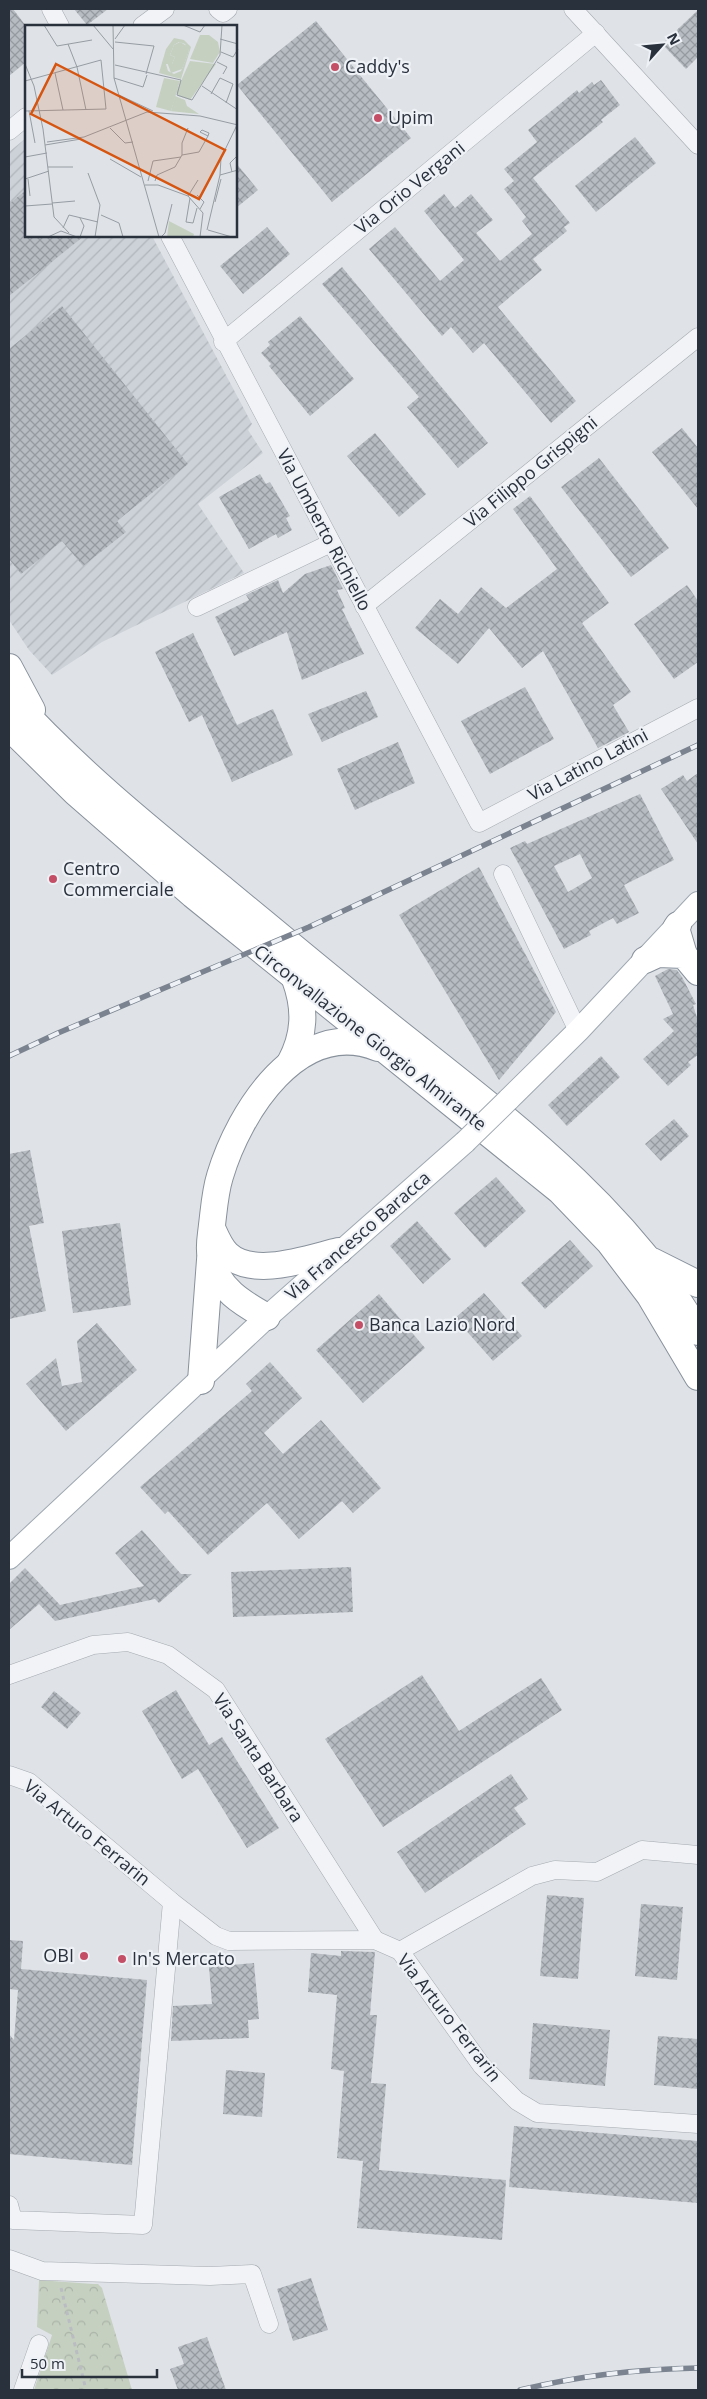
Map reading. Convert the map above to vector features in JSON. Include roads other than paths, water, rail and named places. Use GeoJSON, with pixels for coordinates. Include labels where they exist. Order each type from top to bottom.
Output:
{"type":"FeatureCollection","features":[{"type":"Feature","properties":{"kind":"highway"},"geometry":{"type":"LineString","coordinates":[[9,667],[46,738]]}},
{"type":"Feature","properties":{"kind":"highway","name":"Circonvallazione Giorgio Almirante"},"geometry":{"type":"LineString","coordinates":[[9,696],[46,738],[136,818],[520,1130],[593,1196],[647,1258],[685,1309],[698,1332]]}},
{"type":"Feature","properties":{"kind":"highway","name":"Circonvallazione Giorgio Almirante"},"geometry":{"type":"LineString","coordinates":[[9,727],[35,755],[120,833],[295,979],[552,1184],[609,1242],[650,1296],[698,1377]]}},
{"type":"Feature","properties":{"kind":"highway"},"geometry":{"type":"LineString","coordinates":[[691,917],[676,928],[691,964]]}},
{"type":"Feature","properties":{"kind":"highway"},"geometry":{"type":"LineString","coordinates":[[645,960],[658,954],[691,964]]}},
{"type":"Feature","properties":{"kind":"highway"},"geometry":{"type":"LineString","coordinates":[[290,1063],[303,1026],[302,1001],[295,979]]}},
{"type":"Feature","properties":{"kind":"highway"},"geometry":{"type":"LineString","coordinates":[[267,1316],[245,1305],[229,1292],[220,1281],[223,1260],[209,1238],[220,1176],[242,1123],[259,1098],[290,1063],[318,1045],[343,1041],[369,1044],[394,1057]]}},
{"type":"Feature","properties":{"kind":"highway"},"geometry":{"type":"LineString","coordinates":[[223,1260],[251,1266],[270,1266],[339,1251]]}},
{"type":"Feature","properties":{"kind":"highway"},"geometry":{"type":"LineString","coordinates":[[647,1258],[698,1284]]}},
{"type":"Feature","properties":{"kind":"highway"},"geometry":{"type":"LineString","coordinates":[[201,1380],[223,1260]]}},
{"type":"Feature","properties":{"kind":"main road","name":"Via Francesco Baracca"},"geometry":{"type":"LineString","coordinates":[[9,1558],[201,1380],[267,1316],[465,1142],[578,1031],[645,960],[691,917]]}},
{"type":"Feature","properties":{"kind":"street"},"geometry":{"type":"LineString","coordinates":[[51,9],[59,25]]}},
{"type":"Feature","properties":{"kind":"street"},"geometry":{"type":"LineString","coordinates":[[143,25],[165,9]]}},
{"type":"Feature","properties":{"kind":"street"},"geometry":{"type":"LineString","coordinates":[[218,9],[223,13],[228,9]]}},
{"type":"Feature","properties":{"kind":"street"},"geometry":{"type":"LineString","coordinates":[[573,9],[698,145]]}},
{"type":"Feature","properties":{"kind":"street","name":"Via Orio Vergani"},"geometry":{"type":"LineString","coordinates":[[223,342],[596,33]]}},
{"type":"Feature","properties":{"kind":"street"},"geometry":{"type":"LineString","coordinates":[[9,131],[25,118]]}},
{"type":"Feature","properties":{"kind":"street","name":"Via Umberto Richiello"},"geometry":{"type":"LineString","coordinates":[[171,238],[223,342],[478,823]]}},
{"type":"Feature","properties":{"kind":"street","name":"Via Filippo Grispigni"},"geometry":{"type":"LineString","coordinates":[[364,606],[698,337]]}},
{"type":"Feature","properties":{"kind":"street"},"geometry":{"type":"LineString","coordinates":[[197,607],[331,543]]}},
{"type":"Feature","properties":{"kind":"street","name":"Via Latino Latini"},"geometry":{"type":"LineString","coordinates":[[478,823],[698,708]]}},
{"type":"Feature","properties":{"kind":"street"},"geometry":{"type":"LineString","coordinates":[[504,874],[578,1031]]}},
{"type":"Feature","properties":{"kind":"street","name":"Via Santa Barbara"},"geometry":{"type":"LineString","coordinates":[[9,1676],[93,1645],[128,1642],[168,1655],[216,1690],[375,1940]]}},
{"type":"Feature","properties":{"kind":"street","name":"Via Arturo Ferrarin"},"geometry":{"type":"LineString","coordinates":[[9,1775],[29,1782],[64,1809],[172,1902],[216,1936],[229,1942],[375,1940],[400,1951],[482,2066],[517,2101],[537,2113],[698,2124]]}},
{"type":"Feature","properties":{"kind":"street"},"geometry":{"type":"LineString","coordinates":[[400,1951],[532,1876],[555,1870],[597,1872],[642,1850],[698,1855]]}},
{"type":"Feature","properties":{"kind":"street"},"geometry":{"type":"LineString","coordinates":[[9,2205],[13,2220],[143,2225],[172,1902]]}},
{"type":"Feature","properties":{"kind":"street"},"geometry":{"type":"LineString","coordinates":[[9,2259],[42,2271],[210,2276],[252,2274],[269,2324]]}},
{"type":"Feature","properties":{"kind":"street"},"geometry":{"type":"LineString","coordinates":[[23,2390],[39,2344]]}},
{"type":"Feature","properties":{"kind":"railway"},"geometry":{"type":"LineString","coordinates":[[9,1056],[58,1033],[309,927],[698,745]]}},
{"type":"Feature","properties":{"kind":"railway"},"geometry":{"type":"LineString","coordinates":[[520,2390],[608,2374],[698,2368]]}},
{"type":"Feature","properties":{"kind":"place","name":"Caddy's"},"geometry":{"type":"Point","coordinates":[335,67]}},
{"type":"Feature","properties":{"kind":"place","name":"Upim"},"geometry":{"type":"Point","coordinates":[378,118]}},
{"type":"Feature","properties":{"kind":"place","name":"Centro Commerciale"},"geometry":{"type":"Point","coordinates":[53,879]}},
{"type":"Feature","properties":{"kind":"place","name":"Banca Lazio Nord"},"geometry":{"type":"Point","coordinates":[359,1325]}},
{"type":"Feature","properties":{"kind":"place","name":"OBI"},"geometry":{"type":"Point","coordinates":[84,1956]}},
{"type":"Feature","properties":{"kind":"place","name":"In's Mercato"},"geometry":{"type":"Point","coordinates":[122,1959]}}]}
